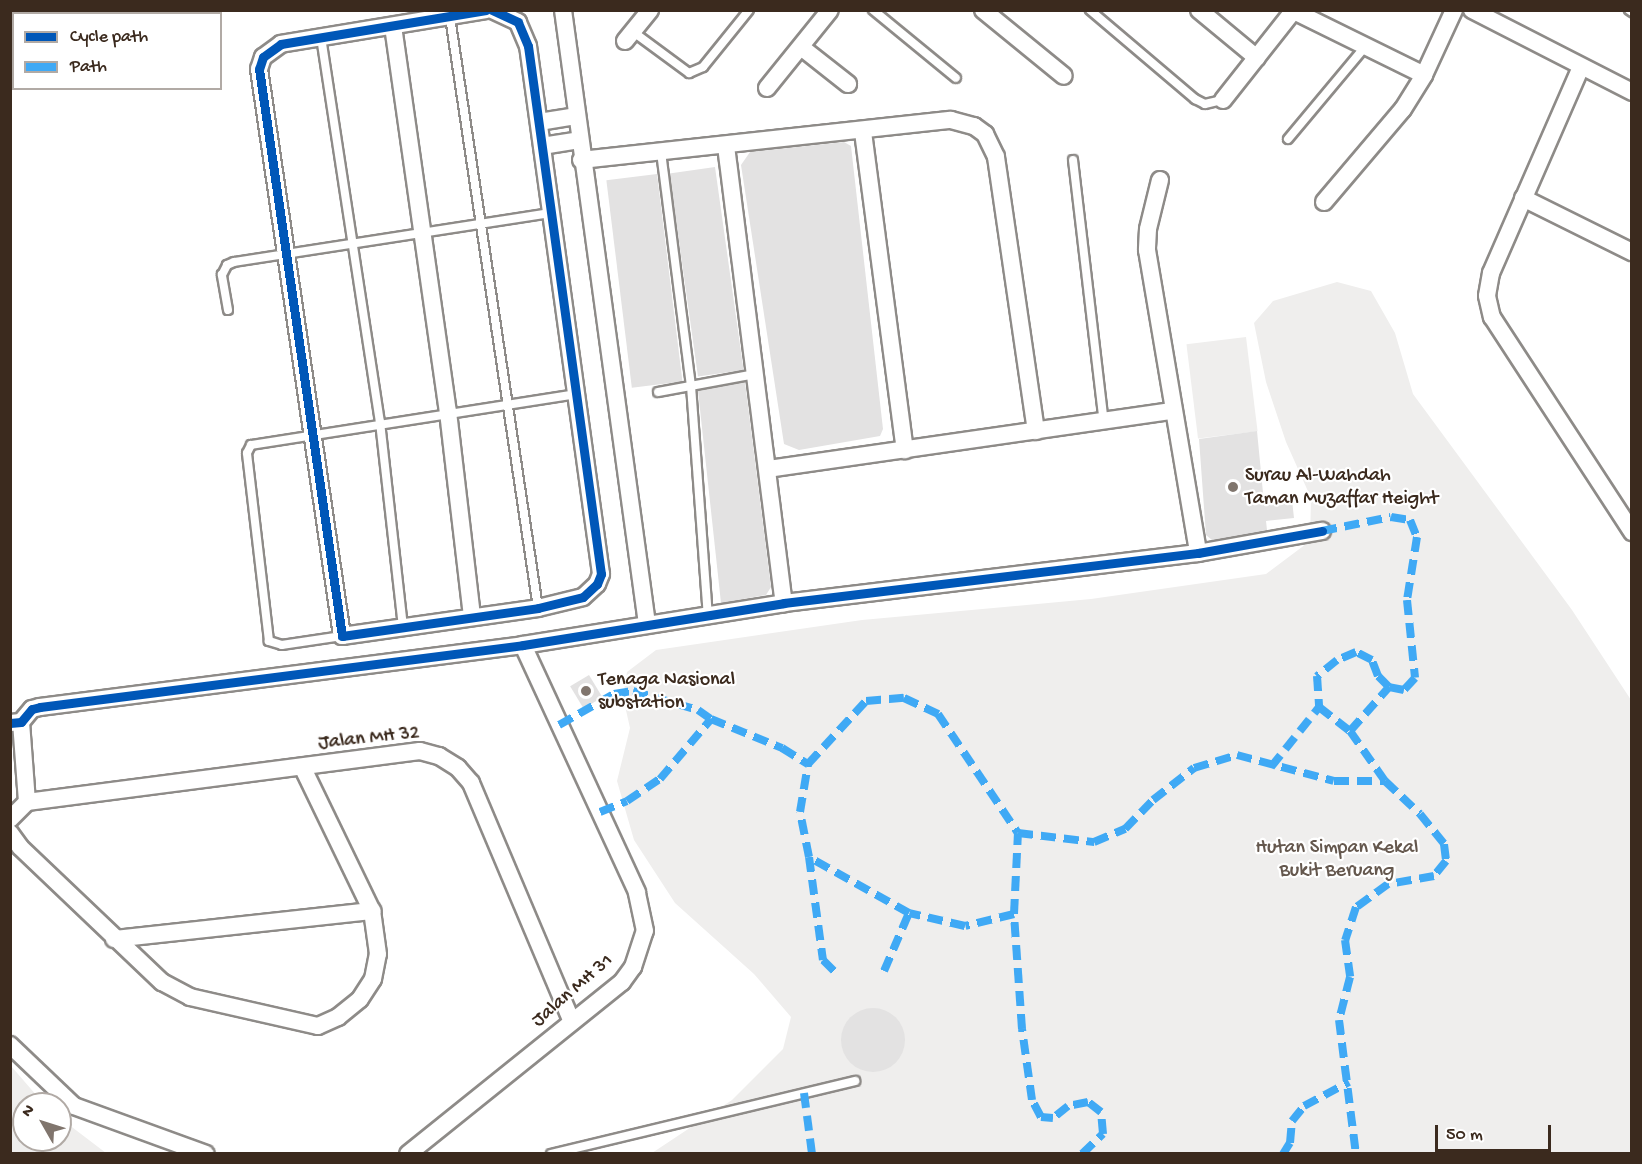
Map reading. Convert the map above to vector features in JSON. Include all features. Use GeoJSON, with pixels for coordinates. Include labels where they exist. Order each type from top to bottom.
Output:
{"type":"FeatureCollection","features":[{"type":"Feature","properties":{"kind":"street"},"geometry":{"type":"LineString","coordinates":[[486,10],[281,44],[263,57],[259,69],[342,636],[538,608],[583,597],[597,584],[601,574],[539,122],[524,34],[510,16],[492,10]]}},
{"type":"Feature","properties":{"kind":"street"},"geometry":{"type":"LineString","coordinates":[[563,10],[578,140],[647,624]]}},
{"type":"Feature","properties":{"kind":"street"},"geometry":{"type":"LineString","coordinates":[[629,36],[650,10]]}},
{"type":"Feature","properties":{"kind":"street"},"geometry":{"type":"LineString","coordinates":[[767,88],[830,10]]}},
{"type":"Feature","properties":{"kind":"street"},"geometry":{"type":"LineString","coordinates":[[983,10],[1064,76]]}},
{"type":"Feature","properties":{"kind":"street"},"geometry":{"type":"LineString","coordinates":[[1199,10],[1257,58]]}},
{"type":"Feature","properties":{"kind":"street"},"geometry":{"type":"LineString","coordinates":[[1324,202],[1403,109],[1424,75],[1454,10]]}},
{"type":"Feature","properties":{"kind":"street"},"geometry":{"type":"LineString","coordinates":[[1472,10],[1632,92]]}},
{"type":"Feature","properties":{"kind":"street"},"geometry":{"type":"LineString","coordinates":[[1223,99],[1294,11],[1424,75]]}},
{"type":"Feature","properties":{"kind":"street"},"geometry":{"type":"LineString","coordinates":[[393,26],[448,412],[472,617]]}},
{"type":"Feature","properties":{"kind":"street"},"geometry":{"type":"LineString","coordinates":[[801,46],[848,84]]}},
{"type":"Feature","properties":{"kind":"street"},"geometry":{"type":"LineString","coordinates":[[1581,67],[1491,273],[1487,296],[1492,317],[1632,532]]}},
{"type":"Feature","properties":{"kind":"street"},"geometry":{"type":"LineString","coordinates":[[539,122],[576,116]]}},
{"type":"Feature","properties":{"kind":"street"},"geometry":{"type":"LineString","coordinates":[[581,160],[963,121],[985,134],[992,144],[1036,430]]}},
{"type":"Feature","properties":{"kind":"street"},"geometry":{"type":"LineString","coordinates":[[863,132],[905,450]]}},
{"type":"Feature","properties":{"kind":"street"},"geometry":{"type":"LineString","coordinates":[[542,146],[578,140]]}},
{"type":"Feature","properties":{"kind":"street"},"geometry":{"type":"LineString","coordinates":[[726,146],[784,603]]}},
{"type":"Feature","properties":{"kind":"street"},"geometry":{"type":"LineString","coordinates":[[1160,180],[1148,229],[1147,250],[1172,411],[1198,553]]}},
{"type":"Feature","properties":{"kind":"street"},"geometry":{"type":"LineString","coordinates":[[1524,198],[1632,252]]}},
{"type":"Feature","properties":{"kind":"street"},"geometry":{"type":"LineString","coordinates":[[768,469],[1172,411]]}},
{"type":"Feature","properties":{"kind":"street"},"geometry":{"type":"LineString","coordinates":[[10,819],[27,802],[16,723],[32,709],[40,707],[523,645],[784,603],[1198,553],[1322,531]]}},
{"type":"Feature","properties":{"kind":"street","name":"Jalan MH 31"},"geometry":{"type":"LineString","coordinates":[[408,1154],[621,982],[633,967],[645,931],[644,912],[523,645]]}},
{"type":"Feature","properties":{"kind":"street","name":"Jalan MH 32"},"geometry":{"type":"LineString","coordinates":[[27,802],[303,768],[420,751],[439,756],[458,768],[471,783],[572,1022]]}},
{"type":"Feature","properties":{"kind":"street"},"geometry":{"type":"LineString","coordinates":[[10,833],[114,939],[162,982],[190,997],[318,1026],[338,1017],[360,999],[373,979],[378,954],[372,911],[303,768]]}},
{"type":"Feature","properties":{"kind":"street"},"geometry":{"type":"LineString","coordinates":[[114,939],[372,911]]}},
{"type":"Feature","properties":{"kind":"street"},"geometry":{"type":"LineString","coordinates":[[10,1045],[74,1106],[206,1154]]}},
{"type":"Feature","properties":{"kind":"lane"},"geometry":{"type":"LineString","coordinates":[[629,36],[690,73],[703,67],[749,10]]}},
{"type":"Feature","properties":{"kind":"lane"},"geometry":{"type":"LineString","coordinates":[[873,10],[956,78]]}},
{"type":"Feature","properties":{"kind":"lane"},"geometry":{"type":"LineString","coordinates":[[1089,10],[1195,99],[1205,104],[1223,99]]}},
{"type":"Feature","properties":{"kind":"lane"},"geometry":{"type":"LineString","coordinates":[[450,17],[538,608]]}},
{"type":"Feature","properties":{"kind":"lane"},"geometry":{"type":"LineString","coordinates":[[321,37],[380,422],[403,626]]}},
{"type":"Feature","properties":{"kind":"lane"},"geometry":{"type":"LineString","coordinates":[[1288,139],[1365,46]]}},
{"type":"Feature","properties":{"kind":"lane"},"geometry":{"type":"LineString","coordinates":[[661,152],[691,386],[708,616]]}},
{"type":"Feature","properties":{"kind":"lane"},"geometry":{"type":"LineString","coordinates":[[1073,160],[1105,422]]}},
{"type":"Feature","properties":{"kind":"lane"},"geometry":{"type":"LineString","coordinates":[[228,310],[222,275],[227,265],[285,253],[551,213]]}},
{"type":"Feature","properties":{"kind":"lane"},"geometry":{"type":"LineString","coordinates":[[658,392],[756,374]]}},
{"type":"Feature","properties":{"kind":"lane"},"geometry":{"type":"LineString","coordinates":[[342,636],[282,645],[269,641],[247,453],[251,445],[380,422],[577,394]]}},
{"type":"Feature","properties":{"kind":"lane"},"geometry":{"type":"LineString","coordinates":[[551,1154],[855,1081]]}},
{"type":"Feature","properties":{"kind":"shaded area","name":"Hutan Simpan Kekal Bukit Beruang"},"geometry":{"type":"Polygon","coordinates":[[[1337,282],[1371,291],[1395,333],[1413,394],[1572,610],[1631,700],[1631,1153],[652,1153],[732,1100],[783,1049],[791,1017],[754,974],[675,903],[634,840],[617,781],[630,728],[623,697],[627,672],[656,650],[862,620],[1091,599],[1266,574],[1310,541],[1311,498],[1286,442],[1266,382],[1254,323],[1273,301],[1337,282]]]}},
{"type":"Feature","properties":{"kind":"shaded area"},"geometry":{"type":"Polygon","coordinates":[[[1246,337],[1258,431],[1198,439],[1186,344],[1246,337]]]}},
{"type":"Feature","properties":{"kind":"shaded area"},"geometry":{"type":"Polygon","coordinates":[[[11,1066],[34,1092],[12,1092],[12,1152],[72,1152],[72,1127],[106,1153],[11,1153],[11,1066]]]}},
{"type":"Feature","properties":{"kind":"building"},"geometry":{"type":"Polygon","coordinates":[[[844,142],[851,146],[883,429],[880,436],[799,450],[784,444],[741,165],[750,152],[844,142]]]}},
{"type":"Feature","properties":{"kind":"building"},"geometry":{"type":"Polygon","coordinates":[[[715,167],[744,370],[698,376],[669,173],[715,167]]]}},
{"type":"Feature","properties":{"kind":"building"},"geometry":{"type":"Polygon","coordinates":[[[657,174],[682,381],[632,388],[606,180],[657,174]]]}},
{"type":"Feature","properties":{"kind":"building"},"geometry":{"type":"Polygon","coordinates":[[[745,382],[771,587],[766,595],[721,603],[698,391],[745,382]]]}},
{"type":"Feature","properties":{"kind":"building","name":"Surau Al-Wahdah Taman Muzaffar Height"},"geometry":{"type":"Polygon","coordinates":[[[1257,431],[1264,503],[1292,500],[1294,518],[1266,521],[1267,530],[1212,540],[1206,535],[1199,439],[1257,431]]]}},
{"type":"Feature","properties":{"kind":"building","name":"Tenaga Nasional substation"},"geometry":{"type":"Polygon","coordinates":[[[589,675],[602,697],[584,709],[570,686],[589,675]]]}},
{"type":"Feature","properties":{"kind":"building"},"geometry":{"type":"Polygon","coordinates":[[[873,1008],[891,1014],[899,1022],[905,1040],[899,1058],[891,1066],[873,1072],[855,1066],[847,1058],[841,1040],[847,1022],[855,1014],[873,1008]]]}},
{"type":"Feature","properties":{"kind":"marked path"},"geometry":{"type":"LineString","coordinates":[[1322,531],[1391,517],[1410,520],[1417,537],[1407,600],[1415,678],[1404,690],[1389,687],[1378,676],[1372,660],[1356,652],[1337,660],[1317,676],[1319,707],[1350,731],[1385,781],[1420,814],[1444,844],[1446,861],[1434,876],[1388,884],[1356,907],[1345,940],[1350,977],[1339,1020],[1356,1154]]}},
{"type":"Feature","properties":{"kind":"marked path"},"geometry":{"type":"LineString","coordinates":[[1350,731],[1389,687]]}},
{"type":"Feature","properties":{"kind":"marked path"},"geometry":{"type":"LineString","coordinates":[[559,725],[614,694],[633,691],[698,710],[711,719],[782,748],[808,764]]}},
{"type":"Feature","properties":{"kind":"marked path"},"geometry":{"type":"LineString","coordinates":[[1014,914],[965,926],[909,913],[809,857],[800,812],[808,764],[866,701],[904,698],[938,714],[1018,833]]}},
{"type":"Feature","properties":{"kind":"marked path"},"geometry":{"type":"LineString","coordinates":[[1271,767],[1319,707]]}},
{"type":"Feature","properties":{"kind":"marked path"},"geometry":{"type":"LineString","coordinates":[[600,812],[627,801],[660,779],[711,719]]}},
{"type":"Feature","properties":{"kind":"marked path"},"geometry":{"type":"LineString","coordinates":[[1082,1154],[1103,1134],[1101,1112],[1088,1102],[1068,1106],[1053,1118],[1041,1117],[1032,1100],[1022,1029],[1014,914],[1018,833],[1094,842],[1125,829],[1153,800],[1194,768],[1237,755],[1334,781],[1385,781]]}},
{"type":"Feature","properties":{"kind":"marked path"},"geometry":{"type":"LineString","coordinates":[[809,857],[823,960],[835,972]]}},
{"type":"Feature","properties":{"kind":"marked path"},"geometry":{"type":"LineString","coordinates":[[884,971],[909,913]]}},
{"type":"Feature","properties":{"kind":"marked path"},"geometry":{"type":"LineString","coordinates":[[1283,1154],[1290,1143],[1292,1121],[1304,1106],[1349,1082]]}},
{"type":"Feature","properties":{"kind":"marked path"},"geometry":{"type":"LineString","coordinates":[[804,1093],[812,1154]]}},
{"type":"Feature","properties":{"kind":"cycle path"},"geometry":{"type":"LineString","coordinates":[[486,10],[281,44],[263,57],[259,69],[342,636],[538,608],[583,597],[597,584],[601,574],[528,46],[518,22],[492,10]]}},
{"type":"Feature","properties":{"kind":"cycle path"},"geometry":{"type":"LineString","coordinates":[[10,723],[21,722],[32,709],[40,707],[523,645],[784,603],[1198,553],[1322,531]]}},
{"type":"Feature","properties":{"kind":"place","name":"Surau Al-Wahdah Taman Muzaffar Height"},"geometry":{"type":"Point","coordinates":[1233,487]}},
{"type":"Feature","properties":{"kind":"place","name":"Tenaga Nasional substation"},"geometry":{"type":"Point","coordinates":[586,691]}}]}
